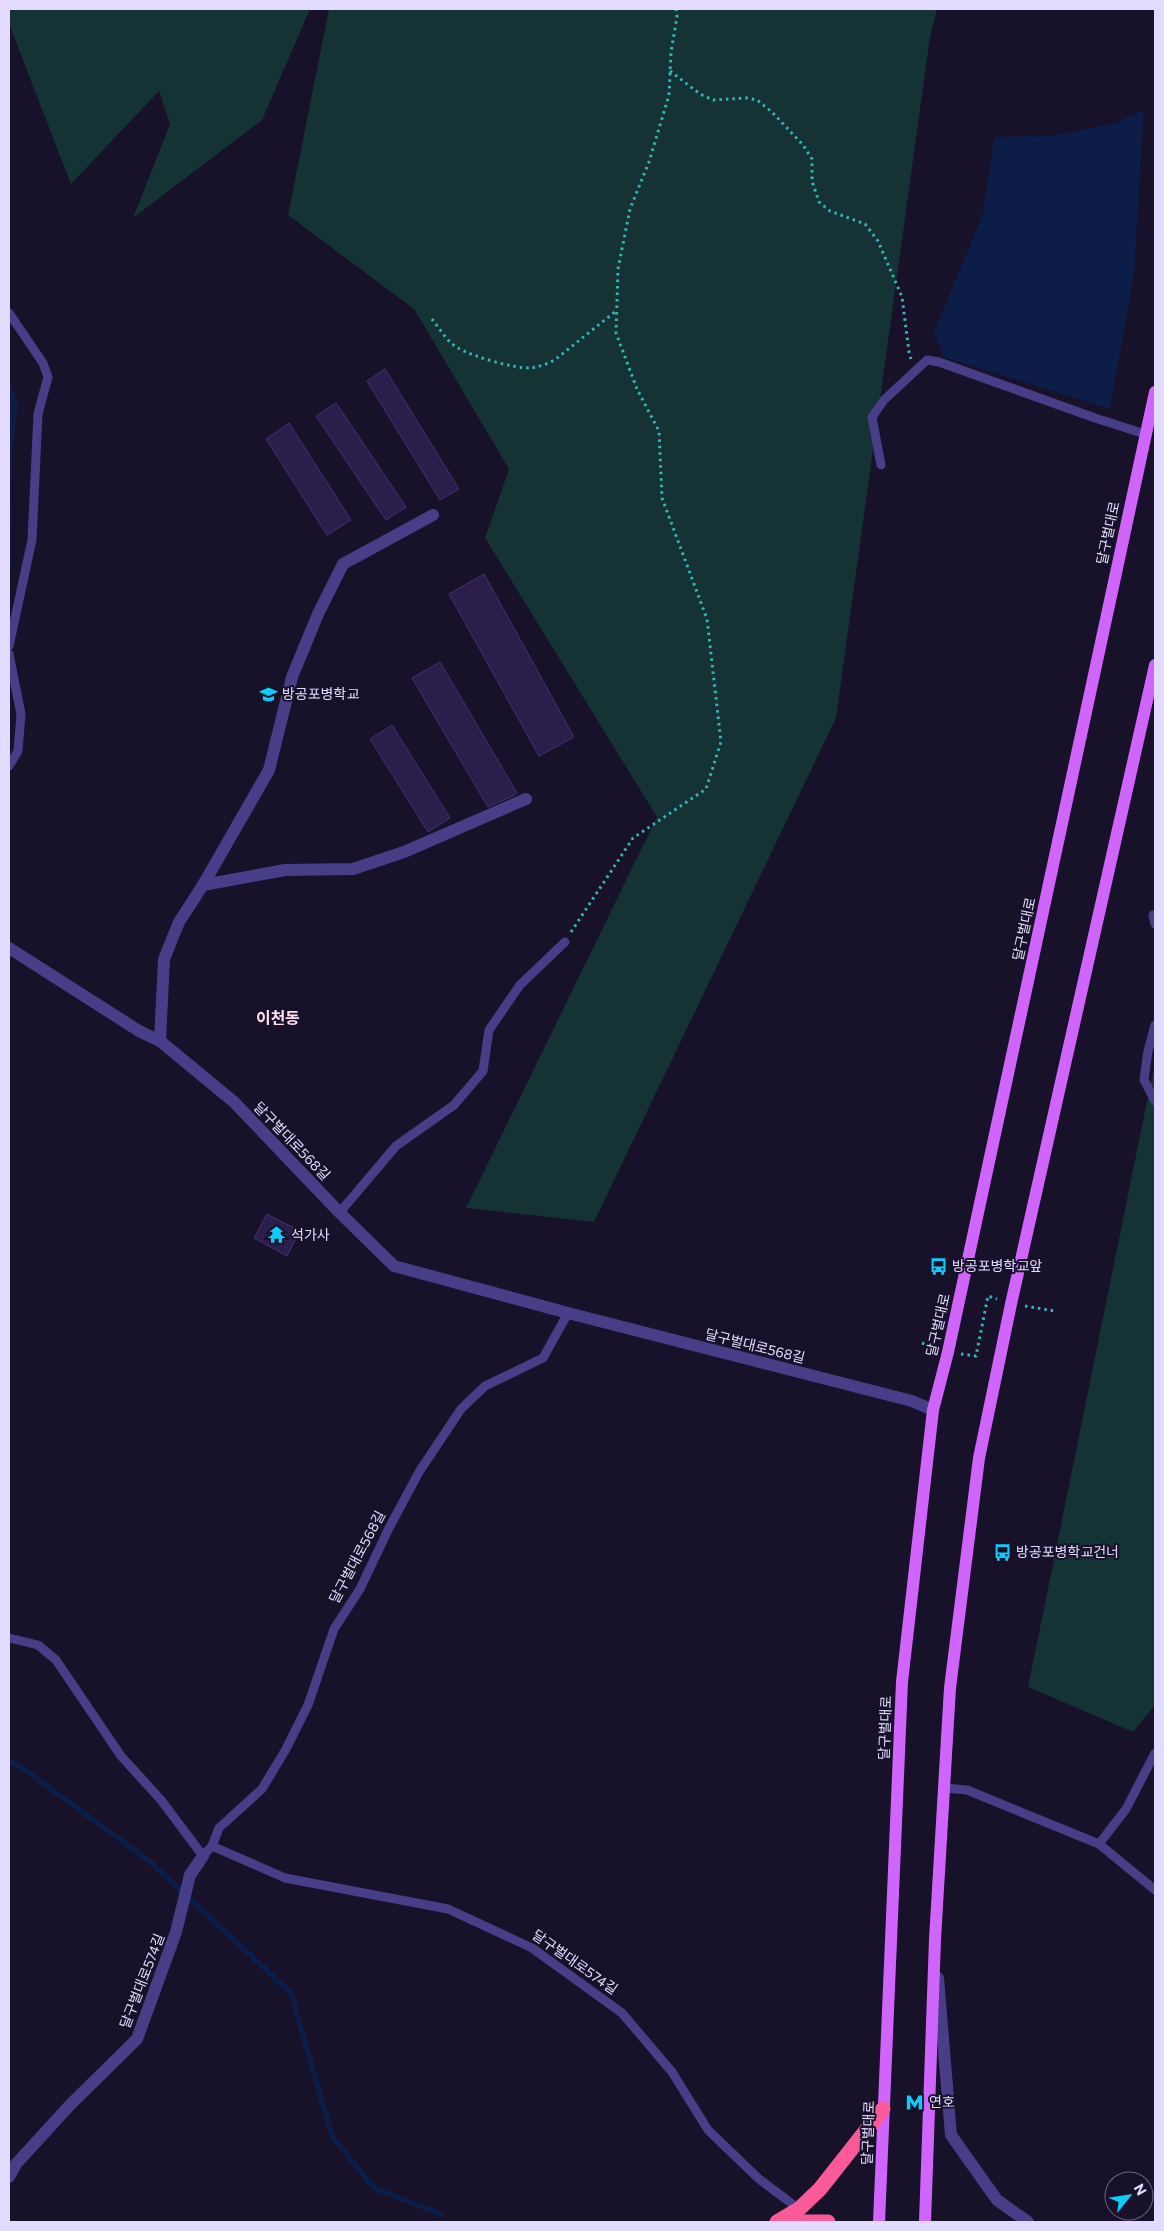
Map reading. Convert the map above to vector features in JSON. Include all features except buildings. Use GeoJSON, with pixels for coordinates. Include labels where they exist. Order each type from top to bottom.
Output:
{"type":"FeatureCollection","features":[{"type":"Feature","properties":{"kind":"highway"},"geometry":{"type":"LineString","coordinates":[[777,2222],[799,2209],[820,2189],[883,2109]]}},
{"type":"Feature","properties":{"kind":"highway"},"geometry":{"type":"LineString","coordinates":[[784,2222],[828,2222]]}},
{"type":"Feature","properties":{"kind":"main road","name":"달구벌대로"},"geometry":{"type":"LineString","coordinates":[[879,2222],[902,1682],[933,1410],[948,1352],[1155,392]]}},
{"type":"Feature","properties":{"kind":"main road"},"geometry":{"type":"LineString","coordinates":[[925,2222],[935,1938],[950,1688],[979,1458],[1011,1304],[1155,665]]}},
{"type":"Feature","properties":{"kind":"street"},"geometry":{"type":"LineString","coordinates":[[160,1041],[164,959],[179,922],[203,885],[269,770],[292,678],[318,614],[343,564],[433,515]]}},
{"type":"Feature","properties":{"kind":"street"},"geometry":{"type":"LineString","coordinates":[[203,885],[285,870],[353,869],[404,852],[526,799]]}},
{"type":"Feature","properties":{"kind":"street","name":"달구벌대로568길"},"geometry":{"type":"LineString","coordinates":[[9,948],[139,1031],[160,1041],[234,1102],[394,1266],[568,1313],[912,1401],[933,1410]]}},
{"type":"Feature","properties":{"kind":"street","name":"달구벌대로574길"},"geometry":{"type":"LineString","coordinates":[[9,2177],[13,2161],[137,2039],[176,1932],[190,1875],[203,1856]]}},
{"type":"Feature","properties":{"kind":"street"},"geometry":{"type":"LineString","coordinates":[[935,1938],[951,2135],[997,2200],[1028,2222]]}},
{"type":"Feature","properties":{"kind":"lane"},"geometry":{"type":"LineString","coordinates":[[9,313],[43,363],[48,377],[38,414],[32,540],[9,646]]}},
{"type":"Feature","properties":{"kind":"lane"},"geometry":{"type":"LineString","coordinates":[[881,465],[872,417],[884,400],[927,360],[939,362],[1145,434]]}},
{"type":"Feature","properties":{"kind":"lane"},"geometry":{"type":"LineString","coordinates":[[9,654],[21,714],[18,751],[9,766]]}},
{"type":"Feature","properties":{"kind":"lane"},"geometry":{"type":"LineString","coordinates":[[340,1212],[396,1146],[454,1105],[483,1071],[489,1030],[520,985],[565,942]]}},
{"type":"Feature","properties":{"kind":"lane"},"geometry":{"type":"LineString","coordinates":[[1155,1024],[1148,1051],[1144,1080],[1155,1101]]}},
{"type":"Feature","properties":{"kind":"lane","name":"달구벌대로568길"},"geometry":{"type":"LineString","coordinates":[[212,1846],[218,1828],[262,1789],[286,1749],[308,1705],[334,1629],[360,1589],[389,1528],[424,1464],[462,1409],[484,1386],[543,1358],[568,1313]]}},
{"type":"Feature","properties":{"kind":"lane"},"geometry":{"type":"LineString","coordinates":[[9,1638],[38,1645],[56,1660],[121,1756],[161,1800],[203,1856]]}},
{"type":"Feature","properties":{"kind":"lane"},"geometry":{"type":"LineString","coordinates":[[1099,1844],[1126,1810],[1155,1753]]}},
{"type":"Feature","properties":{"kind":"lane"},"geometry":{"type":"LineString","coordinates":[[944,1788],[967,1790],[1099,1844],[1155,1890]]}},
{"type":"Feature","properties":{"kind":"lane","name":"달구벌대로574길"},"geometry":{"type":"LineString","coordinates":[[203,1856],[212,1846],[285,1878],[448,1909],[532,1948],[622,2013],[672,2072],[708,2130],[759,2180],[799,2209]]}},
{"type":"Feature","properties":{"kind":"path"},"geometry":{"type":"LineString","coordinates":[[565,942],[633,838],[706,788],[721,742],[707,619],[662,498],[659,431],[637,389],[616,333],[618,269],[630,209],[649,162],[670,96],[671,52],[677,17],[676,9]]}},
{"type":"Feature","properties":{"kind":"path"},"geometry":{"type":"LineString","coordinates":[[670,71],[700,94],[713,100],[747,98],[757,100],[772,112],[803,145],[812,159],[812,181],[819,202],[830,210],[865,224],[873,231],[902,297],[911,358],[915,364],[927,360]]}},
{"type":"Feature","properties":{"kind":"path"},"geometry":{"type":"LineString","coordinates":[[432,319],[448,340],[458,348],[505,364],[531,368],[556,359],[616,310]]}},
{"type":"Feature","properties":{"kind":"path"},"geometry":{"type":"LineString","coordinates":[[922,1343],[948,1352],[976,1356],[988,1296],[1011,1304],[1055,1311]]}},
{"type":"Feature","properties":{"kind":"green space"},"geometry":{"type":"Polygon","coordinates":[[[9,9],[310,9],[262,120],[133,218],[170,124],[159,91],[71,184],[9,24],[9,9]]]}},
{"type":"Feature","properties":{"kind":"green space"},"geometry":{"type":"Polygon","coordinates":[[[329,9],[937,9],[930,37],[836,718],[594,1222],[466,1208],[657,817],[485,538],[509,469],[414,309],[288,215],[329,9]]]}},
{"type":"Feature","properties":{"kind":"green space"},"geometry":{"type":"Polygon","coordinates":[[[1155,1062],[1155,1705],[1133,1732],[1028,1687],[1155,1062]]]}},
{"type":"Feature","properties":{"kind":"water"},"geometry":{"type":"Polygon","coordinates":[[[1144,110],[1134,274],[1110,409],[944,357],[934,332],[983,214],[994,137],[1051,136],[1112,124],[1144,110]]]}},
{"type":"Feature","properties":{"kind":"water"},"geometry":{"type":"Polygon","coordinates":[[[9,381],[18,402],[12,455],[11,566],[9,573],[9,381]]]}},
{"type":"Feature","properties":{"kind":"waterway"},"geometry":{"type":"LineString","coordinates":[[9,1761],[21,1767],[148,1860],[291,1993],[332,2136],[374,2188],[441,2214]]}},
{"type":"Feature","properties":{"kind":"place","name":"방공포병학교"},"geometry":{"type":"Point","coordinates":[268,694]}},
{"type":"Feature","properties":{"kind":"place","name":"석가사"},"geometry":{"type":"Point","coordinates":[277,1235]}},
{"type":"Feature","properties":{"kind":"place","name":"방공포병학교앞"},"geometry":{"type":"Point","coordinates":[938,1266]}},
{"type":"Feature","properties":{"kind":"place","name":"방공포병학교건너"},"geometry":{"type":"Point","coordinates":[1002,1552]}},
{"type":"Feature","properties":{"kind":"place","name":"연호"},"geometry":{"type":"Point","coordinates":[915,2102]}},
{"type":"Feature","properties":{"kind":"district","name":"이천동"},"geometry":{"type":"Point","coordinates":[278,1018]}}]}
